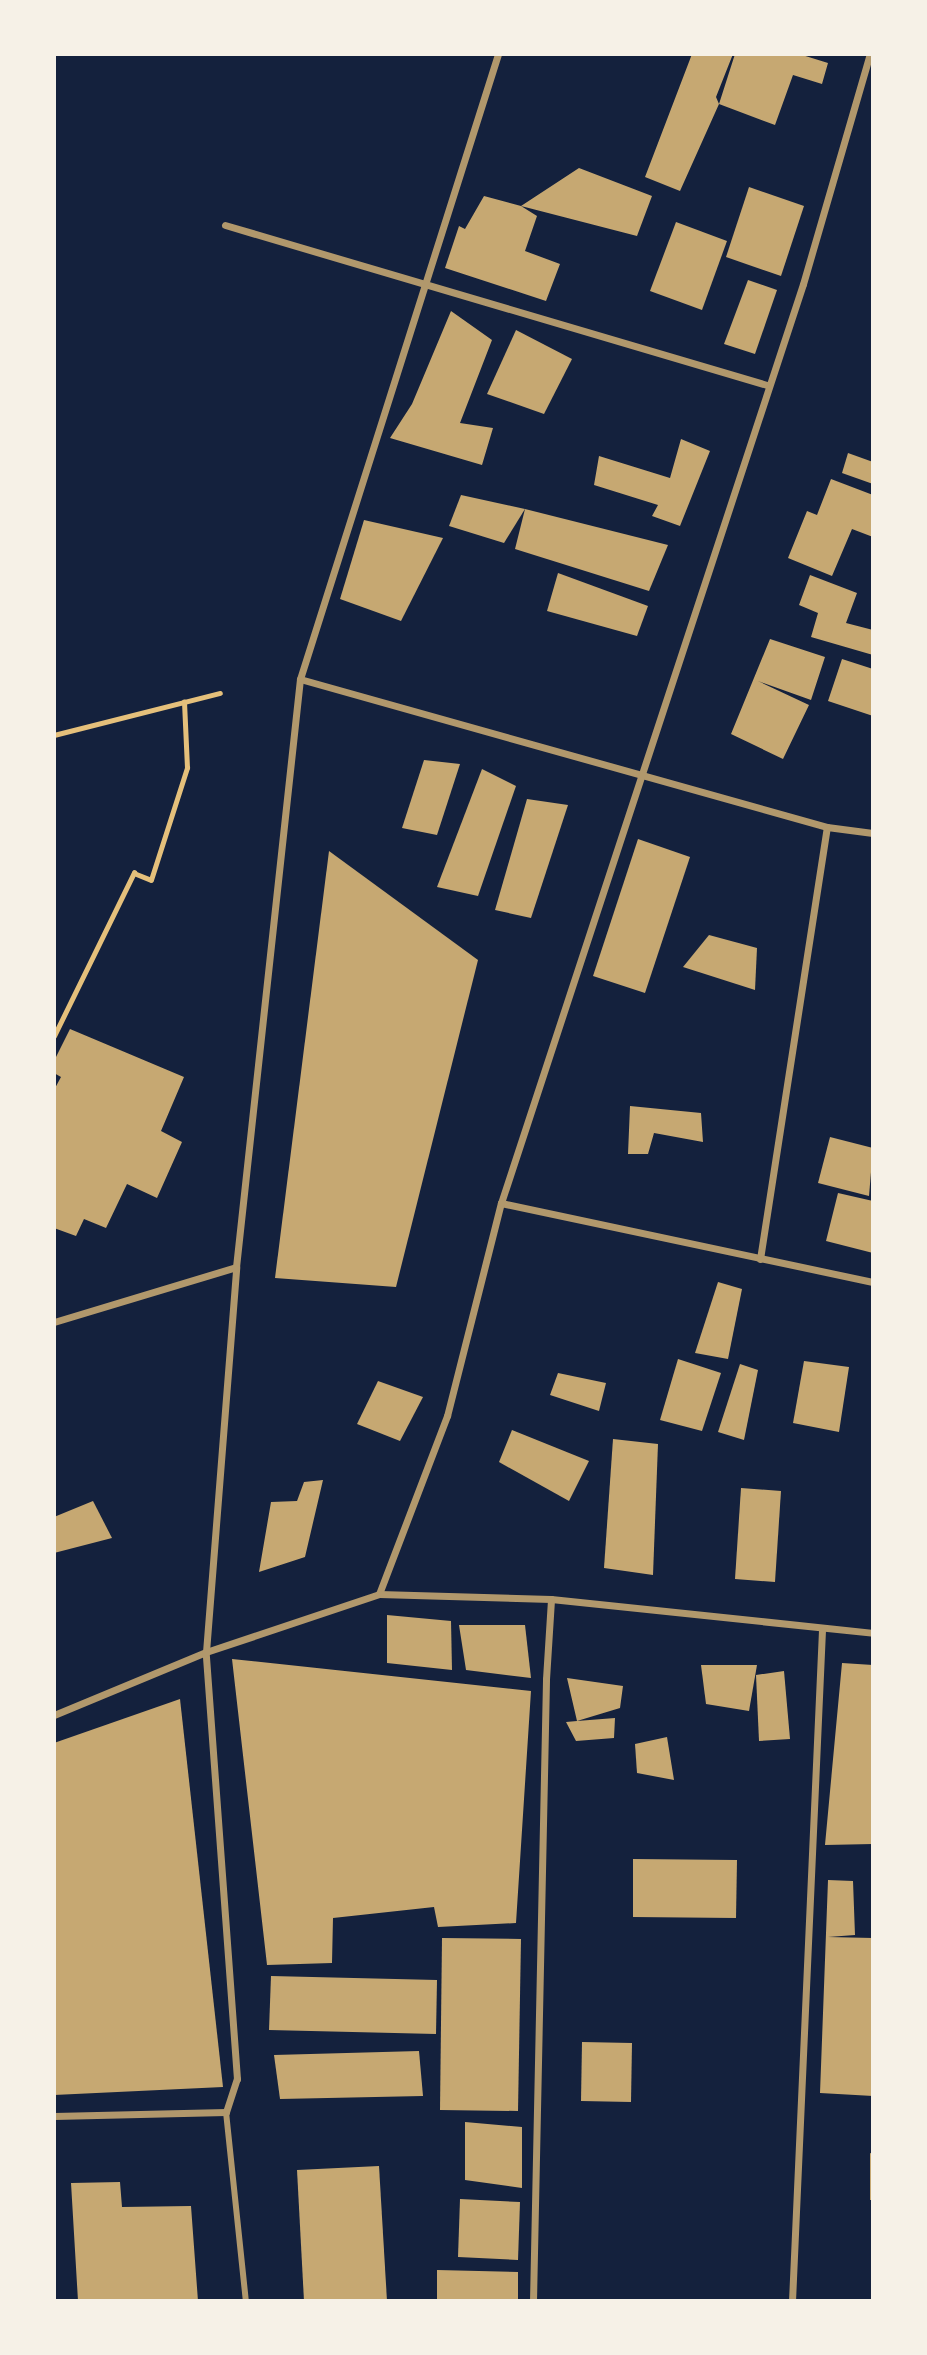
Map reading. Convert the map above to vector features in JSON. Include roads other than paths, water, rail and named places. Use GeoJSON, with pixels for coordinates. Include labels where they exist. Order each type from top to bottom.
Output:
{"type":"FeatureCollection","features":[{"type":"Feature","properties":{"kind":"street"},"geometry":{"type":"LineString","coordinates":[[246,2301],[226,2112],[237,2079],[206,1651],[236,1267],[300,679],[429,282],[498,54]]}},
{"type":"Feature","properties":{"kind":"street"},"geometry":{"type":"LineString","coordinates":[[379,1594],[447,1416],[502,1203],[645,774],[767,385],[803,284],[870,54]]}},
{"type":"Feature","properties":{"kind":"street"},"geometry":{"type":"LineString","coordinates":[[225,225],[429,282],[767,385]]}},
{"type":"Feature","properties":{"kind":"street"},"geometry":{"type":"LineString","coordinates":[[300,679],[827,827],[873,833]]}},
{"type":"Feature","properties":{"kind":"street"},"geometry":{"type":"LineString","coordinates":[[760,1259],[827,827]]}},
{"type":"Feature","properties":{"kind":"street"},"geometry":{"type":"LineString","coordinates":[[502,1203],[873,1282]]}},
{"type":"Feature","properties":{"kind":"street"},"geometry":{"type":"LineString","coordinates":[[54,1322],[236,1267]]}},
{"type":"Feature","properties":{"kind":"street"},"geometry":{"type":"LineString","coordinates":[[54,1715],[206,1651],[379,1594],[551,1599],[873,1633]]}},
{"type":"Feature","properties":{"kind":"street"},"geometry":{"type":"LineString","coordinates":[[533,2301],[545,1679],[551,1599]]}},
{"type":"Feature","properties":{"kind":"street"},"geometry":{"type":"LineString","coordinates":[[792,2301],[822,1629]]}},
{"type":"Feature","properties":{"kind":"street"},"geometry":{"type":"LineString","coordinates":[[54,2116],[226,2112]]}}]}
